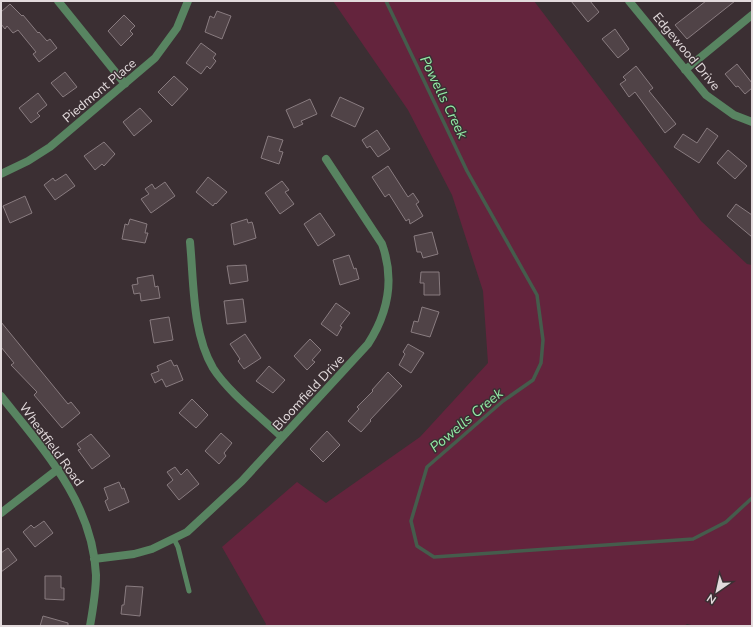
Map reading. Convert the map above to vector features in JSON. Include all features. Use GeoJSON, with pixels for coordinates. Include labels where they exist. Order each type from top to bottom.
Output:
{"type":"FeatureCollection","features":[{"type":"Feature","properties":{"kind":"street"},"geometry":{"type":"LineString","coordinates":[[58,1],[125,84]]}},
{"type":"Feature","properties":{"kind":"street","name":"Piedmont Place"},"geometry":{"type":"LineString","coordinates":[[1,174],[28,161],[50,147],[155,58],[178,28],[188,1]]}},
{"type":"Feature","properties":{"kind":"street","name":"Edgewood Drive"},"geometry":{"type":"LineString","coordinates":[[629,1],[706,95],[719,106],[734,115],[752,122]]}},
{"type":"Feature","properties":{"kind":"street"},"geometry":{"type":"LineString","coordinates":[[685,70],[752,15]]}},
{"type":"Feature","properties":{"kind":"street","name":"Bloomfield Drive"},"geometry":{"type":"LineString","coordinates":[[94,559],[134,554],[152,549],[187,532],[215,508],[242,481],[368,344],[377,331],[387,304],[389,272],[382,244],[326,159]]}},
{"type":"Feature","properties":{"kind":"street"},"geometry":{"type":"LineString","coordinates":[[190,242],[198,321],[206,353],[223,382],[282,437]]}},
{"type":"Feature","properties":{"kind":"street","name":"Wheatfield Road"},"geometry":{"type":"LineString","coordinates":[[1,396],[58,470],[74,495],[83,516],[94,559],[96,576],[90,626]]}},
{"type":"Feature","properties":{"kind":"street"},"geometry":{"type":"LineString","coordinates":[[1,514],[58,470]]}},
{"type":"Feature","properties":{"kind":"lane"},"geometry":{"type":"LineString","coordinates":[[174,539],[178,547],[188,591]]}},
{"type":"Feature","properties":{"kind":"shaded area"},"geometry":{"type":"Polygon","coordinates":[[[333,1],[534,1],[701,221],[747,264],[752,265],[752,626],[695,626],[687,624],[684,626],[265,626],[266,624],[222,547],[297,482],[326,503],[420,437],[488,363],[483,291],[452,195],[408,110],[333,1]]]}},
{"type":"Feature","properties":{"kind":"building"},"geometry":{"type":"Polygon","coordinates":[[[571,1],[590,1],[599,12],[588,22],[571,1]]]}},
{"type":"Feature","properties":{"kind":"building"},"geometry":{"type":"Polygon","coordinates":[[[706,1],[735,1],[687,39],[675,25],[706,1]]]}},
{"type":"Feature","properties":{"kind":"building"},"geometry":{"type":"Polygon","coordinates":[[[10,4],[22,16],[23,15],[38,33],[39,32],[47,41],[50,39],[57,48],[39,62],[33,54],[36,52],[18,30],[13,33],[7,26],[5,29],[1,24],[1,12],[10,4]]]}},
{"type":"Feature","properties":{"kind":"building"},"geometry":{"type":"Polygon","coordinates":[[[217,11],[231,16],[222,39],[205,32],[210,16],[214,18],[217,11]]]}},
{"type":"Feature","properties":{"kind":"building"},"geometry":{"type":"Polygon","coordinates":[[[124,15],[135,26],[130,31],[133,34],[121,46],[108,31],[124,15]]]}},
{"type":"Feature","properties":{"kind":"building"},"geometry":{"type":"Polygon","coordinates":[[[615,29],[629,49],[618,58],[602,39],[615,29]]]}},
{"type":"Feature","properties":{"kind":"building"},"geometry":{"type":"Polygon","coordinates":[[[201,43],[216,54],[213,58],[216,61],[210,69],[207,66],[201,74],[186,63],[201,43]]]}},
{"type":"Feature","properties":{"kind":"building"},"geometry":{"type":"Polygon","coordinates":[[[737,64],[752,83],[752,88],[745,94],[738,86],[736,87],[725,74],[737,64]]]}},
{"type":"Feature","properties":{"kind":"building"},"geometry":{"type":"Polygon","coordinates":[[[636,66],[653,88],[649,91],[676,124],[665,133],[635,92],[629,97],[620,84],[626,80],[623,77],[636,66]]]}},
{"type":"Feature","properties":{"kind":"building"},"geometry":{"type":"Polygon","coordinates":[[[65,72],[77,87],[63,97],[51,83],[65,72]]]}},
{"type":"Feature","properties":{"kind":"building"},"geometry":{"type":"Polygon","coordinates":[[[174,76],[188,89],[172,106],[158,92],[174,76]]]}},
{"type":"Feature","properties":{"kind":"building"},"geometry":{"type":"Polygon","coordinates":[[[38,93],[47,105],[37,113],[40,116],[31,123],[19,108],[38,93]]]}},
{"type":"Feature","properties":{"kind":"building"},"geometry":{"type":"Polygon","coordinates":[[[340,97],[364,108],[355,127],[331,116],[340,97]]]}},
{"type":"Feature","properties":{"kind":"building"},"geometry":{"type":"Polygon","coordinates":[[[310,99],[317,114],[301,121],[303,124],[294,128],[286,110],[310,99]]]}},
{"type":"Feature","properties":{"kind":"building"},"geometry":{"type":"Polygon","coordinates":[[[140,108],[152,121],[134,136],[123,122],[140,108]]]}},
{"type":"Feature","properties":{"kind":"building"},"geometry":{"type":"Polygon","coordinates":[[[707,128],[718,136],[699,163],[674,147],[683,134],[697,143],[707,128]]]}},
{"type":"Feature","properties":{"kind":"building"},"geometry":{"type":"Polygon","coordinates":[[[377,130],[390,149],[378,157],[370,146],[367,148],[362,140],[377,130]]]}},
{"type":"Feature","properties":{"kind":"building"},"geometry":{"type":"Polygon","coordinates":[[[268,136],[283,140],[279,151],[283,152],[279,164],[261,158],[268,136]]]}},
{"type":"Feature","properties":{"kind":"building"},"geometry":{"type":"Polygon","coordinates":[[[104,142],[115,154],[104,166],[102,164],[95,170],[84,156],[104,142]]]}},
{"type":"Feature","properties":{"kind":"building"},"geometry":{"type":"Polygon","coordinates":[[[728,150],[747,166],[735,179],[717,163],[728,150]]]}},
{"type":"Feature","properties":{"kind":"building"},"geometry":{"type":"Polygon","coordinates":[[[388,166],[408,197],[413,193],[419,202],[416,204],[423,216],[410,224],[409,219],[406,221],[389,194],[385,197],[372,177],[388,166]]]}},
{"type":"Feature","properties":{"kind":"building"},"geometry":{"type":"Polygon","coordinates":[[[66,174],[75,186],[55,200],[44,185],[53,178],[55,181],[66,174]]]}},
{"type":"Feature","properties":{"kind":"building"},"geometry":{"type":"Polygon","coordinates":[[[208,177],[227,192],[213,206],[196,192],[208,177]]]}},
{"type":"Feature","properties":{"kind":"building"},"geometry":{"type":"Polygon","coordinates":[[[282,181],[289,190],[285,192],[294,204],[280,214],[265,193],[282,181]]]}},
{"type":"Feature","properties":{"kind":"building"},"geometry":{"type":"Polygon","coordinates":[[[165,182],[175,196],[151,213],[141,199],[149,194],[145,189],[152,184],[155,189],[165,182]]]}},
{"type":"Feature","properties":{"kind":"building"},"geometry":{"type":"Polygon","coordinates":[[[25,196],[32,213],[10,223],[3,206],[25,196]]]}},
{"type":"Feature","properties":{"kind":"building"},"geometry":{"type":"Polygon","coordinates":[[[736,204],[752,215],[752,237],[727,216],[736,204]]]}},
{"type":"Feature","properties":{"kind":"building"},"geometry":{"type":"Polygon","coordinates":[[[320,213],[335,235],[318,246],[304,224],[320,213]]]}},
{"type":"Feature","properties":{"kind":"building"},"geometry":{"type":"Polygon","coordinates":[[[130,219],[147,224],[145,233],[148,233],[145,243],[122,239],[125,224],[128,225],[130,219]]]}},
{"type":"Feature","properties":{"kind":"building"},"geometry":{"type":"Polygon","coordinates":[[[247,219],[248,223],[252,222],[256,238],[234,245],[231,224],[247,219]]]}},
{"type":"Feature","properties":{"kind":"building"},"geometry":{"type":"Polygon","coordinates":[[[432,232],[438,254],[423,258],[421,252],[417,252],[414,236],[432,232]]]}},
{"type":"Feature","properties":{"kind":"building"},"geometry":{"type":"Polygon","coordinates":[[[349,255],[354,269],[356,268],[359,279],[340,285],[333,260],[349,255]]]}},
{"type":"Feature","properties":{"kind":"building"},"geometry":{"type":"Polygon","coordinates":[[[246,265],[248,281],[230,284],[227,266],[246,265]]]}},
{"type":"Feature","properties":{"kind":"building"},"geometry":{"type":"Polygon","coordinates":[[[421,272],[439,272],[440,295],[424,295],[424,283],[420,283],[421,272]]]}},
{"type":"Feature","properties":{"kind":"building"},"geometry":{"type":"Polygon","coordinates":[[[153,275],[155,287],[158,286],[160,298],[141,301],[140,293],[134,294],[132,285],[138,284],[137,278],[153,275]]]}},
{"type":"Feature","properties":{"kind":"building"},"geometry":{"type":"Polygon","coordinates":[[[243,299],[246,322],[227,324],[224,301],[243,299]]]}},
{"type":"Feature","properties":{"kind":"building"},"geometry":{"type":"Polygon","coordinates":[[[336,303],[350,313],[340,326],[342,327],[337,336],[321,324],[336,303]]]}},
{"type":"Feature","properties":{"kind":"building"},"geometry":{"type":"Polygon","coordinates":[[[422,307],[439,312],[430,337],[411,332],[414,321],[418,322],[422,307]]]}},
{"type":"Feature","properties":{"kind":"building"},"geometry":{"type":"Polygon","coordinates":[[[169,317],[173,340],[154,343],[150,320],[169,317]]]}},
{"type":"Feature","properties":{"kind":"building"},"geometry":{"type":"Polygon","coordinates":[[[1,322],[68,404],[71,402],[80,413],[62,428],[34,395],[37,392],[11,365],[14,363],[1,347],[1,322]]]}},
{"type":"Feature","properties":{"kind":"building"},"geometry":{"type":"Polygon","coordinates":[[[245,334],[261,358],[244,369],[238,361],[240,359],[230,344],[245,334]]]}},
{"type":"Feature","properties":{"kind":"building"},"geometry":{"type":"Polygon","coordinates":[[[310,339],[321,350],[312,360],[315,362],[307,370],[294,356],[310,339]]]}},
{"type":"Feature","properties":{"kind":"building"},"geometry":{"type":"Polygon","coordinates":[[[408,344],[424,353],[411,373],[399,365],[405,354],[403,352],[408,344]]]}},
{"type":"Feature","properties":{"kind":"building"},"geometry":{"type":"Polygon","coordinates":[[[171,360],[174,366],[177,365],[183,380],[166,387],[162,379],[155,383],[151,374],[159,371],[157,366],[171,360]]]}},
{"type":"Feature","properties":{"kind":"building"},"geometry":{"type":"Polygon","coordinates":[[[269,366],[285,380],[273,393],[256,381],[269,366]]]}},
{"type":"Feature","properties":{"kind":"building"},"geometry":{"type":"Polygon","coordinates":[[[388,372],[402,386],[370,420],[371,421],[361,432],[348,421],[359,409],[357,407],[373,391],[372,390],[388,372]]]}},
{"type":"Feature","properties":{"kind":"building"},"geometry":{"type":"Polygon","coordinates":[[[192,399],[208,415],[196,428],[179,413],[192,399]]]}},
{"type":"Feature","properties":{"kind":"building"},"geometry":{"type":"Polygon","coordinates":[[[327,431],[340,445],[323,462],[310,449],[327,431]]]}},
{"type":"Feature","properties":{"kind":"building"},"geometry":{"type":"Polygon","coordinates":[[[221,433],[232,443],[224,453],[226,456],[219,464],[205,451],[221,433]]]}},
{"type":"Feature","properties":{"kind":"building"},"geometry":{"type":"Polygon","coordinates":[[[91,434],[110,456],[92,469],[78,450],[81,449],[77,444],[91,434]]]}},
{"type":"Feature","properties":{"kind":"building"},"geometry":{"type":"Polygon","coordinates":[[[175,467],[181,475],[187,469],[199,484],[179,500],[167,485],[173,480],[167,472],[175,467]]]}},
{"type":"Feature","properties":{"kind":"building"},"geometry":{"type":"Polygon","coordinates":[[[119,482],[122,489],[124,488],[129,502],[109,511],[105,501],[108,499],[104,488],[119,482]]]}},
{"type":"Feature","properties":{"kind":"building"},"geometry":{"type":"Polygon","coordinates":[[[44,521],[53,533],[35,547],[23,532],[31,525],[34,528],[44,521]]]}},
{"type":"Feature","properties":{"kind":"building"},"geometry":{"type":"Polygon","coordinates":[[[8,548],[17,560],[1,572],[1,553],[8,548]]]}},
{"type":"Feature","properties":{"kind":"building"},"geometry":{"type":"Polygon","coordinates":[[[45,576],[61,576],[61,588],[64,588],[64,600],[45,599],[45,576]]]}},
{"type":"Feature","properties":{"kind":"building"},"geometry":{"type":"Polygon","coordinates":[[[126,586],[143,587],[140,616],[121,614],[122,605],[124,605],[126,586]]]}},
{"type":"Feature","properties":{"kind":"building"},"geometry":{"type":"Polygon","coordinates":[[[43,616],[68,623],[68,626],[40,626],[43,616]]]}},
{"type":"Feature","properties":{"kind":"waterway","name":"Powells Creek"},"geometry":{"type":"LineString","coordinates":[[386,1],[467,171],[537,295],[543,340],[541,363],[533,380],[503,401],[427,467],[411,521],[417,546],[434,557],[693,539],[726,522],[752,498]]}}]}
